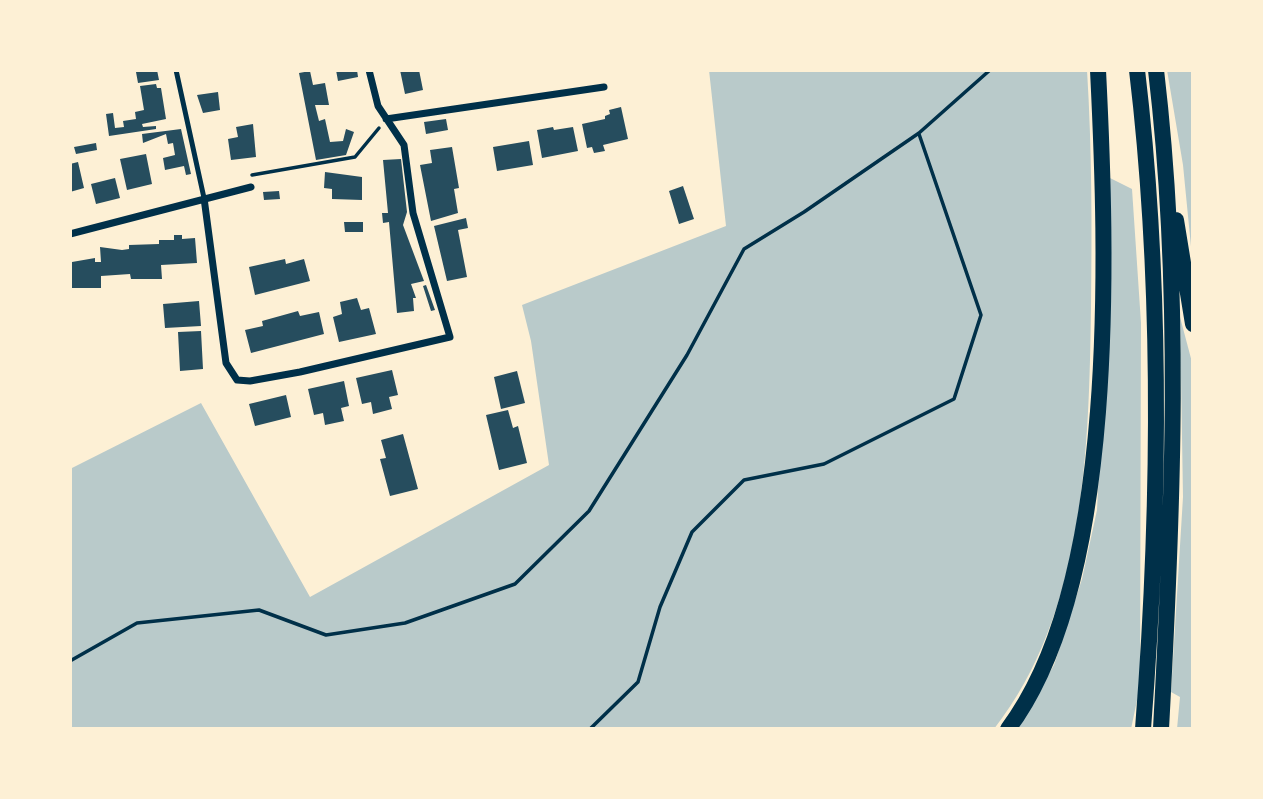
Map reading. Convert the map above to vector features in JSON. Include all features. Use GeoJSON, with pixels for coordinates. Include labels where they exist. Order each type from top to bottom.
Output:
{"type":"FeatureCollection","features":[{"type":"Feature","properties":{"kind":"main road"},"geometry":{"type":"LineString","coordinates":[[1008,729],[1032,690],[1063,612],[1076,563],[1088,497],[1097,408],[1102,289],[1098,70]]}},
{"type":"Feature","properties":{"kind":"main road"},"geometry":{"type":"LineString","coordinates":[[1137,70],[1149,210],[1155,410],[1154,542],[1143,729]]}},
{"type":"Feature","properties":{"kind":"main road"},"geometry":{"type":"LineString","coordinates":[[1156,70],[1171,304],[1174,440],[1172,559],[1161,729]]}},
{"type":"Feature","properties":{"kind":"main road"},"geometry":{"type":"LineString","coordinates":[[1163,151],[1193,324]]}},
{"type":"Feature","properties":{"kind":"street"},"geometry":{"type":"LineString","coordinates":[[204,198],[226,363],[237,380],[250,381],[300,372],[450,337],[413,213],[404,145],[386,119],[375,96],[369,70]]}},
{"type":"Feature","properties":{"kind":"street"},"geometry":{"type":"LineString","coordinates":[[386,119],[604,87]]}},
{"type":"Feature","properties":{"kind":"street"},"geometry":{"type":"LineString","coordinates":[[70,234],[251,187]]}},
{"type":"Feature","properties":{"kind":"lane"},"geometry":{"type":"LineString","coordinates":[[176,70],[204,198]]}},
{"type":"Feature","properties":{"kind":"path"},"geometry":{"type":"LineString","coordinates":[[70,661],[137,623],[259,610],[326,635],[405,622],[515,584],[589,511],[687,355],[744,249],[804,212],[919,133],[990,70]]}},
{"type":"Feature","properties":{"kind":"path"},"geometry":{"type":"LineString","coordinates":[[231,192],[254,173],[355,157],[386,119]]}},
{"type":"Feature","properties":{"kind":"path"},"geometry":{"type":"LineString","coordinates":[[590,729],[638,682],[660,607],[692,532],[744,480],[824,464],[954,399],[981,315],[919,133]]}},
{"type":"Feature","properties":{"kind":"shaded area"},"geometry":{"type":"Polygon","coordinates":[[[709,70],[1087,70],[1091,189],[1090,362],[1088,417],[1076,528],[1064,582],[1047,634],[1024,683],[994,729],[70,729],[70,469],[201,403],[310,597],[549,465],[531,341],[522,305],[726,226],[709,70]]]}},
{"type":"Feature","properties":{"kind":"shaded area"},"geometry":{"type":"Polygon","coordinates":[[[1167,70],[1193,70],[1193,267],[1183,165],[1167,70]]]}},
{"type":"Feature","properties":{"kind":"shaded area"},"geometry":{"type":"Polygon","coordinates":[[[1110,178],[1132,189],[1141,323],[1140,686],[1131,729],[1016,729],[1054,665],[1082,579],[1097,510],[1109,262],[1110,178]]]}},
{"type":"Feature","properties":{"kind":"shaded area"},"geometry":{"type":"Polygon","coordinates":[[[1180,317],[1193,366],[1193,729],[1177,729],[1180,697],[1171,692],[1183,497],[1180,317]]]}},
{"type":"Feature","properties":{"kind":"building"},"geometry":{"type":"Polygon","coordinates":[[[157,70],[159,80],[138,83],[136,72],[157,70]]]}},
{"type":"Feature","properties":{"kind":"building"},"geometry":{"type":"Polygon","coordinates":[[[336,70],[357,70],[358,77],[338,81],[336,70]]]}},
{"type":"Feature","properties":{"kind":"building"},"geometry":{"type":"Polygon","coordinates":[[[400,70],[419,70],[423,90],[405,94],[400,70]]]}},
{"type":"Feature","properties":{"kind":"building"},"geometry":{"type":"Polygon","coordinates":[[[310,71],[313,85],[325,83],[329,105],[315,105],[319,121],[325,119],[330,142],[343,141],[346,129],[354,132],[346,155],[316,160],[299,73],[310,71]]]}},
{"type":"Feature","properties":{"kind":"building"},"geometry":{"type":"Polygon","coordinates":[[[156,84],[157,88],[161,88],[166,119],[142,124],[143,127],[156,126],[156,129],[109,136],[106,114],[113,113],[115,128],[124,127],[123,121],[136,119],[135,112],[144,110],[140,86],[156,84]]]}},
{"type":"Feature","properties":{"kind":"building"},"geometry":{"type":"Polygon","coordinates":[[[218,92],[220,110],[203,113],[197,95],[218,92]]]}},
{"type":"Feature","properties":{"kind":"building"},"geometry":{"type":"Polygon","coordinates":[[[621,107],[628,139],[603,145],[605,151],[594,153],[592,147],[587,148],[582,124],[605,119],[605,116],[610,114],[609,110],[621,107]]]}},
{"type":"Feature","properties":{"kind":"building"},"geometry":{"type":"Polygon","coordinates":[[[446,119],[448,130],[426,134],[424,122],[446,119]]]}},
{"type":"Feature","properties":{"kind":"building"},"geometry":{"type":"Polygon","coordinates":[[[253,124],[256,157],[231,160],[228,139],[238,137],[236,127],[253,124]]]}},
{"type":"Feature","properties":{"kind":"building"},"geometry":{"type":"Polygon","coordinates":[[[553,127],[554,130],[573,127],[578,151],[542,158],[537,130],[553,127]]]}},
{"type":"Feature","properties":{"kind":"building"},"geometry":{"type":"Polygon","coordinates":[[[181,129],[191,174],[186,175],[184,166],[165,170],[163,158],[175,155],[173,143],[168,144],[166,134],[143,143],[142,134],[181,129]]]}},
{"type":"Feature","properties":{"kind":"building"},"geometry":{"type":"Polygon","coordinates":[[[529,141],[533,165],[497,171],[493,147],[529,141]]]}},
{"type":"Feature","properties":{"kind":"building"},"geometry":{"type":"Polygon","coordinates":[[[96,143],[97,150],[76,154],[74,147],[96,143]]]}},
{"type":"Feature","properties":{"kind":"building"},"geometry":{"type":"Polygon","coordinates":[[[452,147],[459,188],[454,189],[458,213],[431,221],[420,165],[432,163],[430,150],[452,147]]]}},
{"type":"Feature","properties":{"kind":"building"},"geometry":{"type":"Polygon","coordinates":[[[146,154],[152,184],[127,190],[120,159],[146,154]]]}},
{"type":"Feature","properties":{"kind":"building"},"geometry":{"type":"Polygon","coordinates":[[[401,159],[407,212],[403,225],[424,281],[411,284],[416,298],[413,298],[414,311],[397,313],[389,222],[383,223],[382,213],[388,213],[383,160],[401,159]]]}},
{"type":"Feature","properties":{"kind":"building"},"geometry":{"type":"Polygon","coordinates":[[[78,162],[84,188],[70,192],[70,164],[78,162]]]}},
{"type":"Feature","properties":{"kind":"building"},"geometry":{"type":"Polygon","coordinates":[[[325,172],[362,177],[362,200],[332,199],[332,189],[324,188],[325,172]]]}},
{"type":"Feature","properties":{"kind":"building"},"geometry":{"type":"Polygon","coordinates":[[[115,178],[120,198],[96,204],[91,184],[115,178]]]}},
{"type":"Feature","properties":{"kind":"building"},"geometry":{"type":"Polygon","coordinates":[[[683,186],[694,219],[679,224],[669,191],[683,186]]]}},
{"type":"Feature","properties":{"kind":"building"},"geometry":{"type":"Polygon","coordinates":[[[279,191],[280,199],[264,200],[263,192],[279,191]]]}},
{"type":"Feature","properties":{"kind":"building"},"geometry":{"type":"Polygon","coordinates":[[[466,218],[468,228],[458,230],[467,277],[447,281],[434,226],[466,218]]]}},
{"type":"Feature","properties":{"kind":"building"},"geometry":{"type":"Polygon","coordinates":[[[344,222],[363,222],[363,232],[345,232],[344,222]]]}},
{"type":"Feature","properties":{"kind":"building"},"geometry":{"type":"Polygon","coordinates":[[[174,235],[182,235],[182,239],[195,238],[197,263],[161,265],[162,279],[131,279],[130,274],[101,276],[101,288],[72,288],[72,262],[95,258],[95,262],[101,262],[100,247],[129,249],[129,245],[159,244],[159,240],[174,240],[174,235]]]}},
{"type":"Feature","properties":{"kind":"building"},"geometry":{"type":"Polygon","coordinates":[[[285,259],[286,264],[304,259],[310,281],[255,295],[249,267],[285,259]]]}},
{"type":"Feature","properties":{"kind":"building"},"geometry":{"type":"Polygon","coordinates":[[[426,285],[435,310],[431,311],[423,286],[426,285]]]}},
{"type":"Feature","properties":{"kind":"building"},"geometry":{"type":"Polygon","coordinates":[[[357,298],[361,310],[369,308],[376,334],[339,342],[333,317],[342,314],[340,302],[357,298]]]}},
{"type":"Feature","properties":{"kind":"building"},"geometry":{"type":"Polygon","coordinates":[[[199,301],[201,326],[165,328],[163,304],[199,301]]]}},
{"type":"Feature","properties":{"kind":"building"},"geometry":{"type":"Polygon","coordinates":[[[298,311],[300,316],[319,312],[324,334],[251,353],[245,330],[263,326],[262,321],[298,311]]]}},
{"type":"Feature","properties":{"kind":"building"},"geometry":{"type":"Polygon","coordinates":[[[201,331],[203,369],[180,371],[178,332],[201,331]]]}},
{"type":"Feature","properties":{"kind":"building"},"geometry":{"type":"Polygon","coordinates":[[[392,370],[398,395],[389,397],[392,409],[373,414],[371,402],[362,404],[356,378],[392,370]]]}},
{"type":"Feature","properties":{"kind":"building"},"geometry":{"type":"Polygon","coordinates":[[[517,371],[525,403],[501,409],[494,377],[517,371]]]}},
{"type":"Feature","properties":{"kind":"building"},"geometry":{"type":"Polygon","coordinates":[[[344,381],[349,406],[341,408],[344,421],[325,425],[323,413],[314,415],[308,389],[344,381]]]}},
{"type":"Feature","properties":{"kind":"building"},"geometry":{"type":"Polygon","coordinates":[[[286,395],[291,417],[255,426],[249,404],[286,395]]]}},
{"type":"Feature","properties":{"kind":"building"},"geometry":{"type":"Polygon","coordinates":[[[508,410],[513,428],[518,426],[527,463],[499,470],[486,415],[508,410]]]}},
{"type":"Feature","properties":{"kind":"building"},"geometry":{"type":"Polygon","coordinates":[[[403,434],[418,489],[390,496],[380,459],[386,458],[381,440],[403,434]]]}}]}
